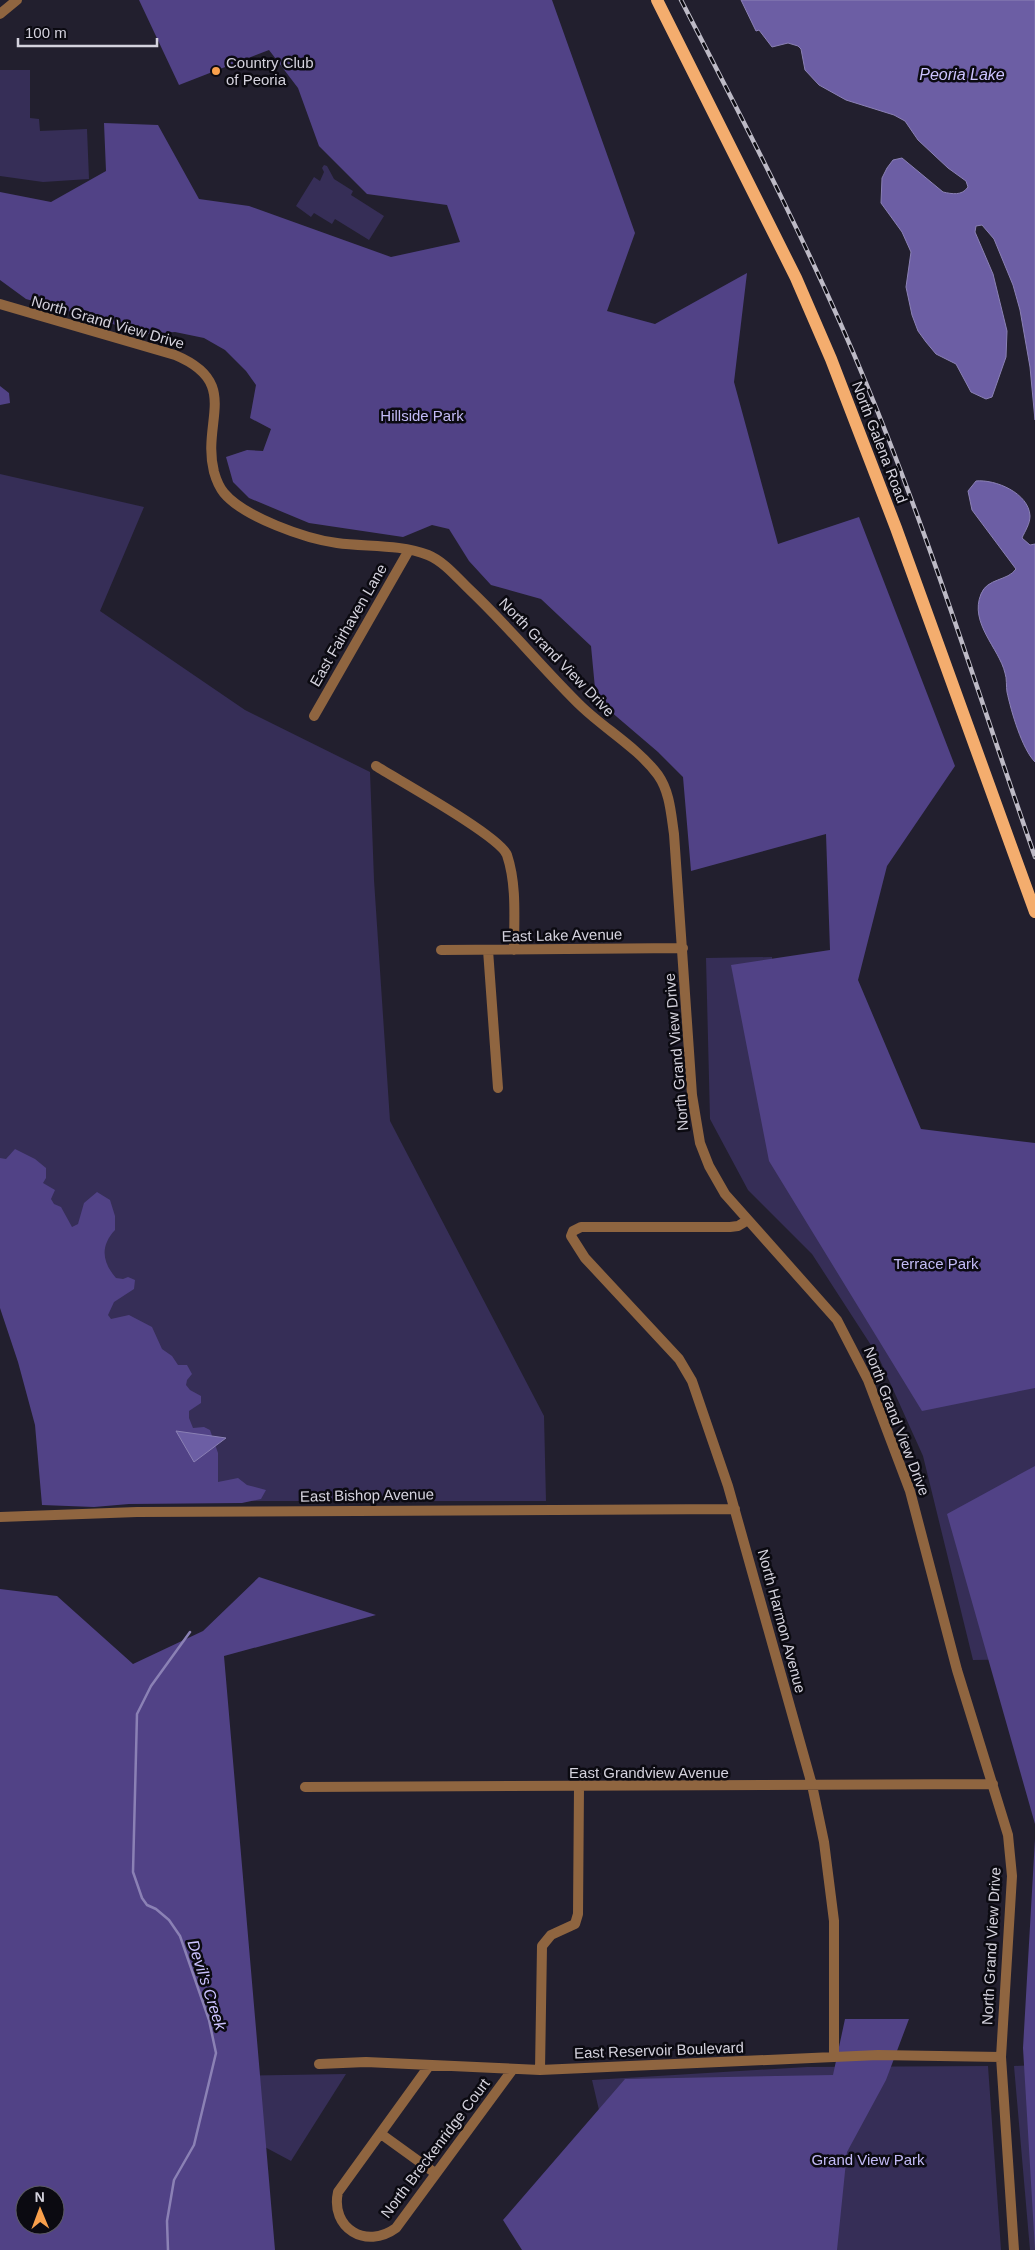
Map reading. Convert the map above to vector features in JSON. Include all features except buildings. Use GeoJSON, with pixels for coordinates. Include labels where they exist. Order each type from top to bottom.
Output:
{"type":"FeatureCollection","features":[{"type":"Feature","properties":{"kind":"main road","name":"North Galena Road"},"geometry":{"type":"LineString","coordinates":[[657,0],[784,255],[830,359],[890,512],[1035,912]]}},
{"type":"Feature","properties":{"kind":"street"},"geometry":{"type":"LineString","coordinates":[[0,14],[17,0]]}},
{"type":"Feature","properties":{"kind":"street","name":"North Grand View Drive"},"geometry":{"type":"LineString","coordinates":[[0,304],[175,355],[203,372],[214,390],[211,448],[217,481],[223,493],[241,507],[270,522],[323,541],[409,550],[430,556],[448,569],[489,608],[581,706],[646,762],[658,775],[667,794],[671,815],[683,948],[692,1095],[698,1137],[706,1160],[718,1183],[748,1220],[833,1315],[852,1346],[868,1380],[908,1484],[928,1552],[958,1670],[1008,1835],[1012,1866],[1001,2057],[1003,2110],[1014,2250]]}},
{"type":"Feature","properties":{"kind":"street","name":"East Fairhaven Lane"},"geometry":{"type":"LineString","coordinates":[[314,716],[409,550]]}},
{"type":"Feature","properties":{"kind":"street"},"geometry":{"type":"LineString","coordinates":[[376,766],[485,833],[506,854],[514,896],[514,950]]}},
{"type":"Feature","properties":{"kind":"street","name":"East Lake Avenue"},"geometry":{"type":"LineString","coordinates":[[441,950],[683,948]]}},
{"type":"Feature","properties":{"kind":"street"},"geometry":{"type":"LineString","coordinates":[[488,950],[498,1088]]}},
{"type":"Feature","properties":{"kind":"street","name":"North Harmon Avenue"},"geometry":{"type":"LineString","coordinates":[[748,1220],[738,1226],[730,1227],[581,1227],[576,1228],[572,1233],[574,1242],[585,1258],[672,1350],[687,1371],[735,1509],[812,1785],[824,1842],[834,1921],[834,2056]]}},
{"type":"Feature","properties":{"kind":"street","name":"East Bishop Avenue"},"geometry":{"type":"LineString","coordinates":[[0,1516],[137,1512],[570,1508],[735,1509]]}},
{"type":"Feature","properties":{"kind":"street","name":"East Grandview Avenue"},"geometry":{"type":"LineString","coordinates":[[305,1788],[993,1784]]}},
{"type":"Feature","properties":{"kind":"street"},"geometry":{"type":"LineString","coordinates":[[540,2070],[542,1946],[551,1935],[575,1924],[578,1914],[579,1787]]}},
{"type":"Feature","properties":{"kind":"street","name":"East Reservoir Boulevard"},"geometry":{"type":"LineString","coordinates":[[319,2064],[366,2062],[540,2070],[834,2056],[1001,2057]]}},
{"type":"Feature","properties":{"kind":"street"},"geometry":{"type":"LineString","coordinates":[[429,2066],[381,2134],[435,2173]]}},
{"type":"Feature","properties":{"kind":"street","name":"North Breckenridge Court"},"geometry":{"type":"LineString","coordinates":[[381,2134],[338,2192],[338,2214],[342,2222],[349,2231],[358,2237],[368,2239],[377,2238],[396,2228],[513,2069]]}},
{"type":"Feature","properties":{"kind":"green space","name":"Hillside Park"},"geometry":{"type":"Polygon","coordinates":[[[139,0],[552,0],[635,233],[607,311],[655,324],[747,273],[734,382],[778,544],[859,517],[955,766],[887,866],[858,980],[921,1129],[1035,1143],[1035,1388],[922,1411],[769,1161],[731,965],[830,950],[826,834],[691,871],[683,777],[658,752],[596,699],[591,646],[541,599],[491,585],[469,561],[449,529],[432,525],[403,537],[309,523],[249,498],[233,482],[226,457],[247,450],[263,451],[271,429],[250,418],[256,385],[246,371],[225,350],[204,338],[175,332],[147,334],[26,299],[0,280],[0,192],[51,202],[106,171],[104,123],[158,125],[199,199],[249,206],[391,257],[460,242],[447,205],[367,194],[319,146],[298,88],[269,50],[179,85],[139,0]]]}},
{"type":"Feature","properties":{"kind":"green space"},"geometry":{"type":"Polygon","coordinates":[[[0,70],[30,70],[30,118],[39,119],[40,131],[87,129],[89,179],[43,182],[0,176],[0,70]]]}},
{"type":"Feature","properties":{"kind":"green space"},"geometry":{"type":"Polygon","coordinates":[[[324,165],[327,166],[334,179],[353,191],[351,195],[384,216],[369,240],[335,219],[332,224],[314,213],[311,217],[296,206],[314,177],[320,181],[324,172],[322,168],[324,165]]]}},
{"type":"Feature","properties":{"kind":"green space"},"geometry":{"type":"Polygon","coordinates":[[[0,386],[9,393],[10,403],[0,405],[0,386]]]}},
{"type":"Feature","properties":{"kind":"green space"},"geometry":{"type":"Polygon","coordinates":[[[0,474],[144,507],[100,611],[245,710],[370,772],[374,880],[390,1121],[544,1416],[546,1501],[46,1501],[41,1378],[0,1267],[0,474]]]}},
{"type":"Feature","properties":{"kind":"green space","name":"Terrace Park"},"geometry":{"type":"Polygon","coordinates":[[[772,957],[780,1169],[1035,1161],[1035,1659],[973,1660],[923,1456],[878,1356],[812,1254],[748,1190],[710,1119],[706,958],[772,957]]]}},
{"type":"Feature","properties":{"kind":"green space"},"geometry":{"type":"Polygon","coordinates":[[[15,1149],[35,1159],[46,1168],[46,1178],[43,1183],[55,1190],[51,1199],[54,1204],[61,1207],[72,1227],[78,1224],[84,1203],[97,1192],[110,1200],[115,1216],[115,1230],[105,1248],[106,1260],[116,1278],[123,1279],[128,1277],[135,1280],[134,1289],[114,1302],[108,1315],[111,1319],[129,1315],[152,1327],[162,1349],[172,1356],[178,1365],[187,1365],[192,1374],[187,1380],[186,1385],[190,1390],[201,1396],[201,1403],[189,1411],[189,1418],[193,1428],[204,1427],[210,1430],[218,1453],[218,1482],[238,1478],[247,1485],[266,1490],[261,1499],[242,1503],[129,1504],[94,1507],[42,1505],[35,1425],[18,1362],[0,1308],[0,1158],[6,1159],[15,1149]]]}},
{"type":"Feature","properties":{"kind":"green space"},"geometry":{"type":"Polygon","coordinates":[[[1035,1466],[1035,1824],[947,1514],[1035,1466]]]}},
{"type":"Feature","properties":{"kind":"green space"},"geometry":{"type":"Polygon","coordinates":[[[259,1577],[376,1615],[224,1656],[275,2250],[0,2250],[0,1589],[57,1596],[133,1664],[203,1631],[259,1577]]]}},
{"type":"Feature","properties":{"kind":"green space"},"geometry":{"type":"Polygon","coordinates":[[[1035,1839],[1035,2250],[1023,2048],[1035,1839]]]}},
{"type":"Feature","properties":{"kind":"green space","name":"Grand View Park"},"geometry":{"type":"Polygon","coordinates":[[[845,2019],[909,2019],[886,2080],[847,2152],[837,2250],[522,2250],[503,2220],[625,2079],[833,2075],[845,2019]]]}},
{"type":"Feature","properties":{"kind":"green space"},"geometry":{"type":"Polygon","coordinates":[[[1035,2065],[1035,2250],[1030,2250],[1014,2066],[1035,2065]]]}},
{"type":"Feature","properties":{"kind":"green space","name":"Grand View Park"},"geometry":{"type":"Polygon","coordinates":[[[988,2066],[1001,2250],[549,2250],[609,2153],[592,2080],[807,2067],[988,2066]]]}},
{"type":"Feature","properties":{"kind":"green space"},"geometry":{"type":"Polygon","coordinates":[[[346,2074],[291,2161],[250,2139],[154,2250],[223,2076],[346,2074]]]}},
{"type":"Feature","properties":{"kind":"water","name":"Peoria Lake"},"geometry":{"type":"Polygon","coordinates":[[[741,0],[1035,0],[1035,420],[1030,367],[1020,310],[1013,285],[994,239],[982,225],[976,226],[975,232],[993,274],[1007,331],[1006,357],[992,397],[986,399],[971,392],[956,364],[936,354],[926,342],[918,331],[912,315],[906,287],[911,252],[902,232],[881,203],[882,178],[893,160],[902,158],[943,192],[953,194],[963,192],[968,187],[966,181],[948,168],[918,140],[905,121],[894,115],[846,100],[819,85],[805,70],[801,49],[788,43],[772,47],[759,30],[756,31],[741,0]]]}},
{"type":"Feature","properties":{"kind":"water"},"geometry":{"type":"Polygon","coordinates":[[[976,481],[992,482],[1010,489],[1024,501],[1030,516],[1022,538],[1030,545],[1035,544],[1035,762],[1030,756],[1018,729],[1011,709],[1002,664],[986,635],[979,615],[978,605],[984,589],[993,582],[1008,576],[1016,569],[972,510],[968,491],[976,481]]]}},
{"type":"Feature","properties":{"kind":"water"},"geometry":{"type":"Polygon","coordinates":[[[176,1431],[226,1438],[194,1462],[176,1431]]]}},
{"type":"Feature","properties":{"kind":"waterway","name":"Devil's Creek"},"geometry":{"type":"LineString","coordinates":[[168,2250],[167,2221],[174,2180],[194,2145],[216,2053],[209,2020],[180,1936],[169,1920],[156,1909],[147,1905],[142,1898],[133,1872],[137,1714],[151,1686],[190,1632]]}},
{"type":"Feature","properties":{"kind":"railway"},"geometry":{"type":"LineString","coordinates":[[681,0],[801,237],[866,383],[912,500],[1035,857]]}},
{"type":"Feature","properties":{"kind":"place","name":"Country Club of Peoria"},"geometry":{"type":"Point","coordinates":[216,71]}}]}
